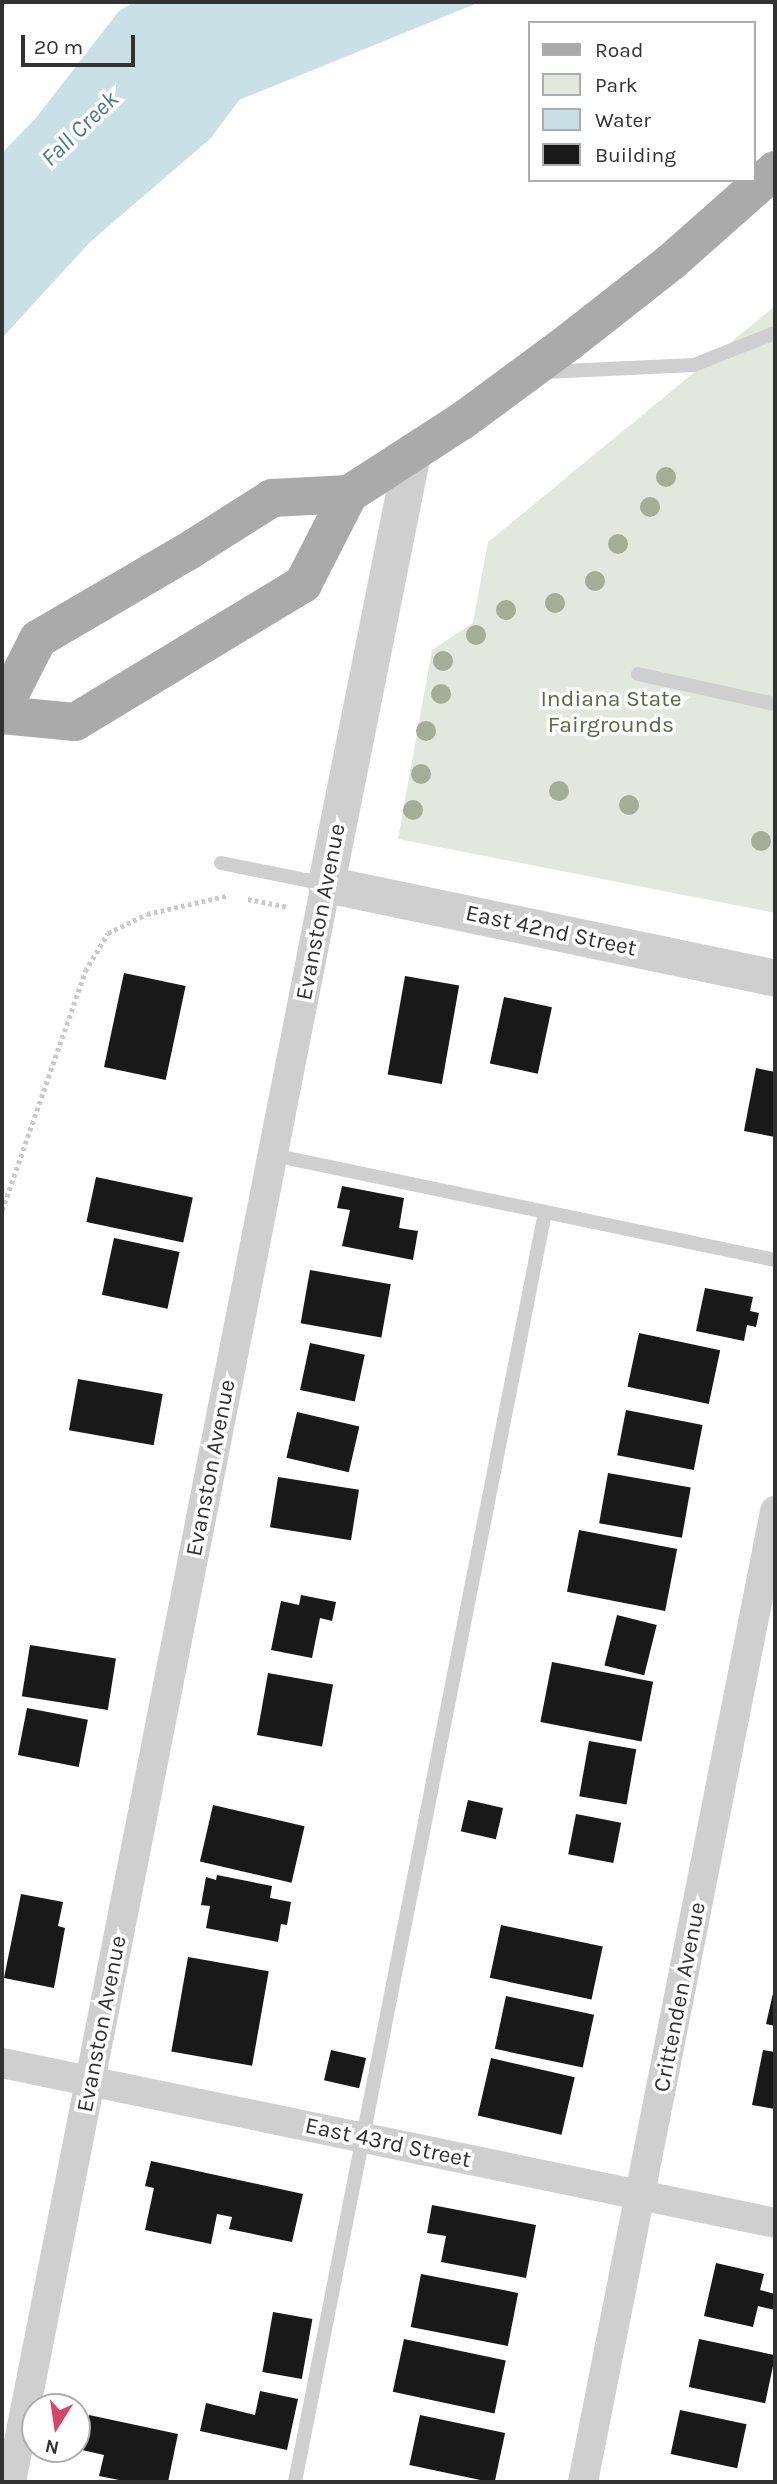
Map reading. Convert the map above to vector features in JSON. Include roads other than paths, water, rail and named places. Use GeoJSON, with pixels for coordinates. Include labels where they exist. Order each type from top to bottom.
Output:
{"type":"FeatureCollection","features":[{"type":"Feature","properties":{"kind":"main road"},"geometry":{"type":"LineString","coordinates":[[349,494],[272,498],[187,552],[38,639],[2,712],[75,722],[303,584],[349,494],[527,372],[671,262],[775,170]]}},
{"type":"Feature","properties":{"kind":"street","name":"Evanston Avenue"},"geometry":{"type":"LineString","coordinates":[[11,2482],[412,453]]}},
{"type":"Feature","properties":{"kind":"street","name":"East 42nd Street"},"geometry":{"type":"LineString","coordinates":[[326,884],[775,978]]}},
{"type":"Feature","properties":{"kind":"street","name":"Crittenden Avenue"},"geometry":{"type":"LineString","coordinates":[[583,2482],[775,1511]]}},
{"type":"Feature","properties":{"kind":"street","name":"East 43rd Street"},"geometry":{"type":"LineString","coordinates":[[2,2063],[775,2223]]}},
{"type":"Feature","properties":{"kind":"lane"},"geometry":{"type":"LineString","coordinates":[[527,372],[694,365],[775,333]]}},
{"type":"Feature","properties":{"kind":"lane"},"geometry":{"type":"LineString","coordinates":[[638,674],[775,704]]}},
{"type":"Feature","properties":{"kind":"lane"},"geometry":{"type":"LineString","coordinates":[[222,863],[326,884]]}},
{"type":"Feature","properties":{"kind":"lane"},"geometry":{"type":"LineString","coordinates":[[273,1155],[775,1260]]}},
{"type":"Feature","properties":{"kind":"lane"},"geometry":{"type":"LineString","coordinates":[[295,2482],[365,2138],[545,1212]]}},
{"type":"Feature","properties":{"kind":"water","name":"Fall Creek"},"geometry":{"type":"Polygon","coordinates":[[[134,2],[480,2],[239,100],[211,138],[90,242],[2,338],[2,153],[35,119],[119,11],[134,2]]]}},
{"type":"Feature","properties":{"kind":"park label","name":"Indiana State Fairgrounds"},"geometry":{"type":"Point","coordinates":[611,712]}}]}
